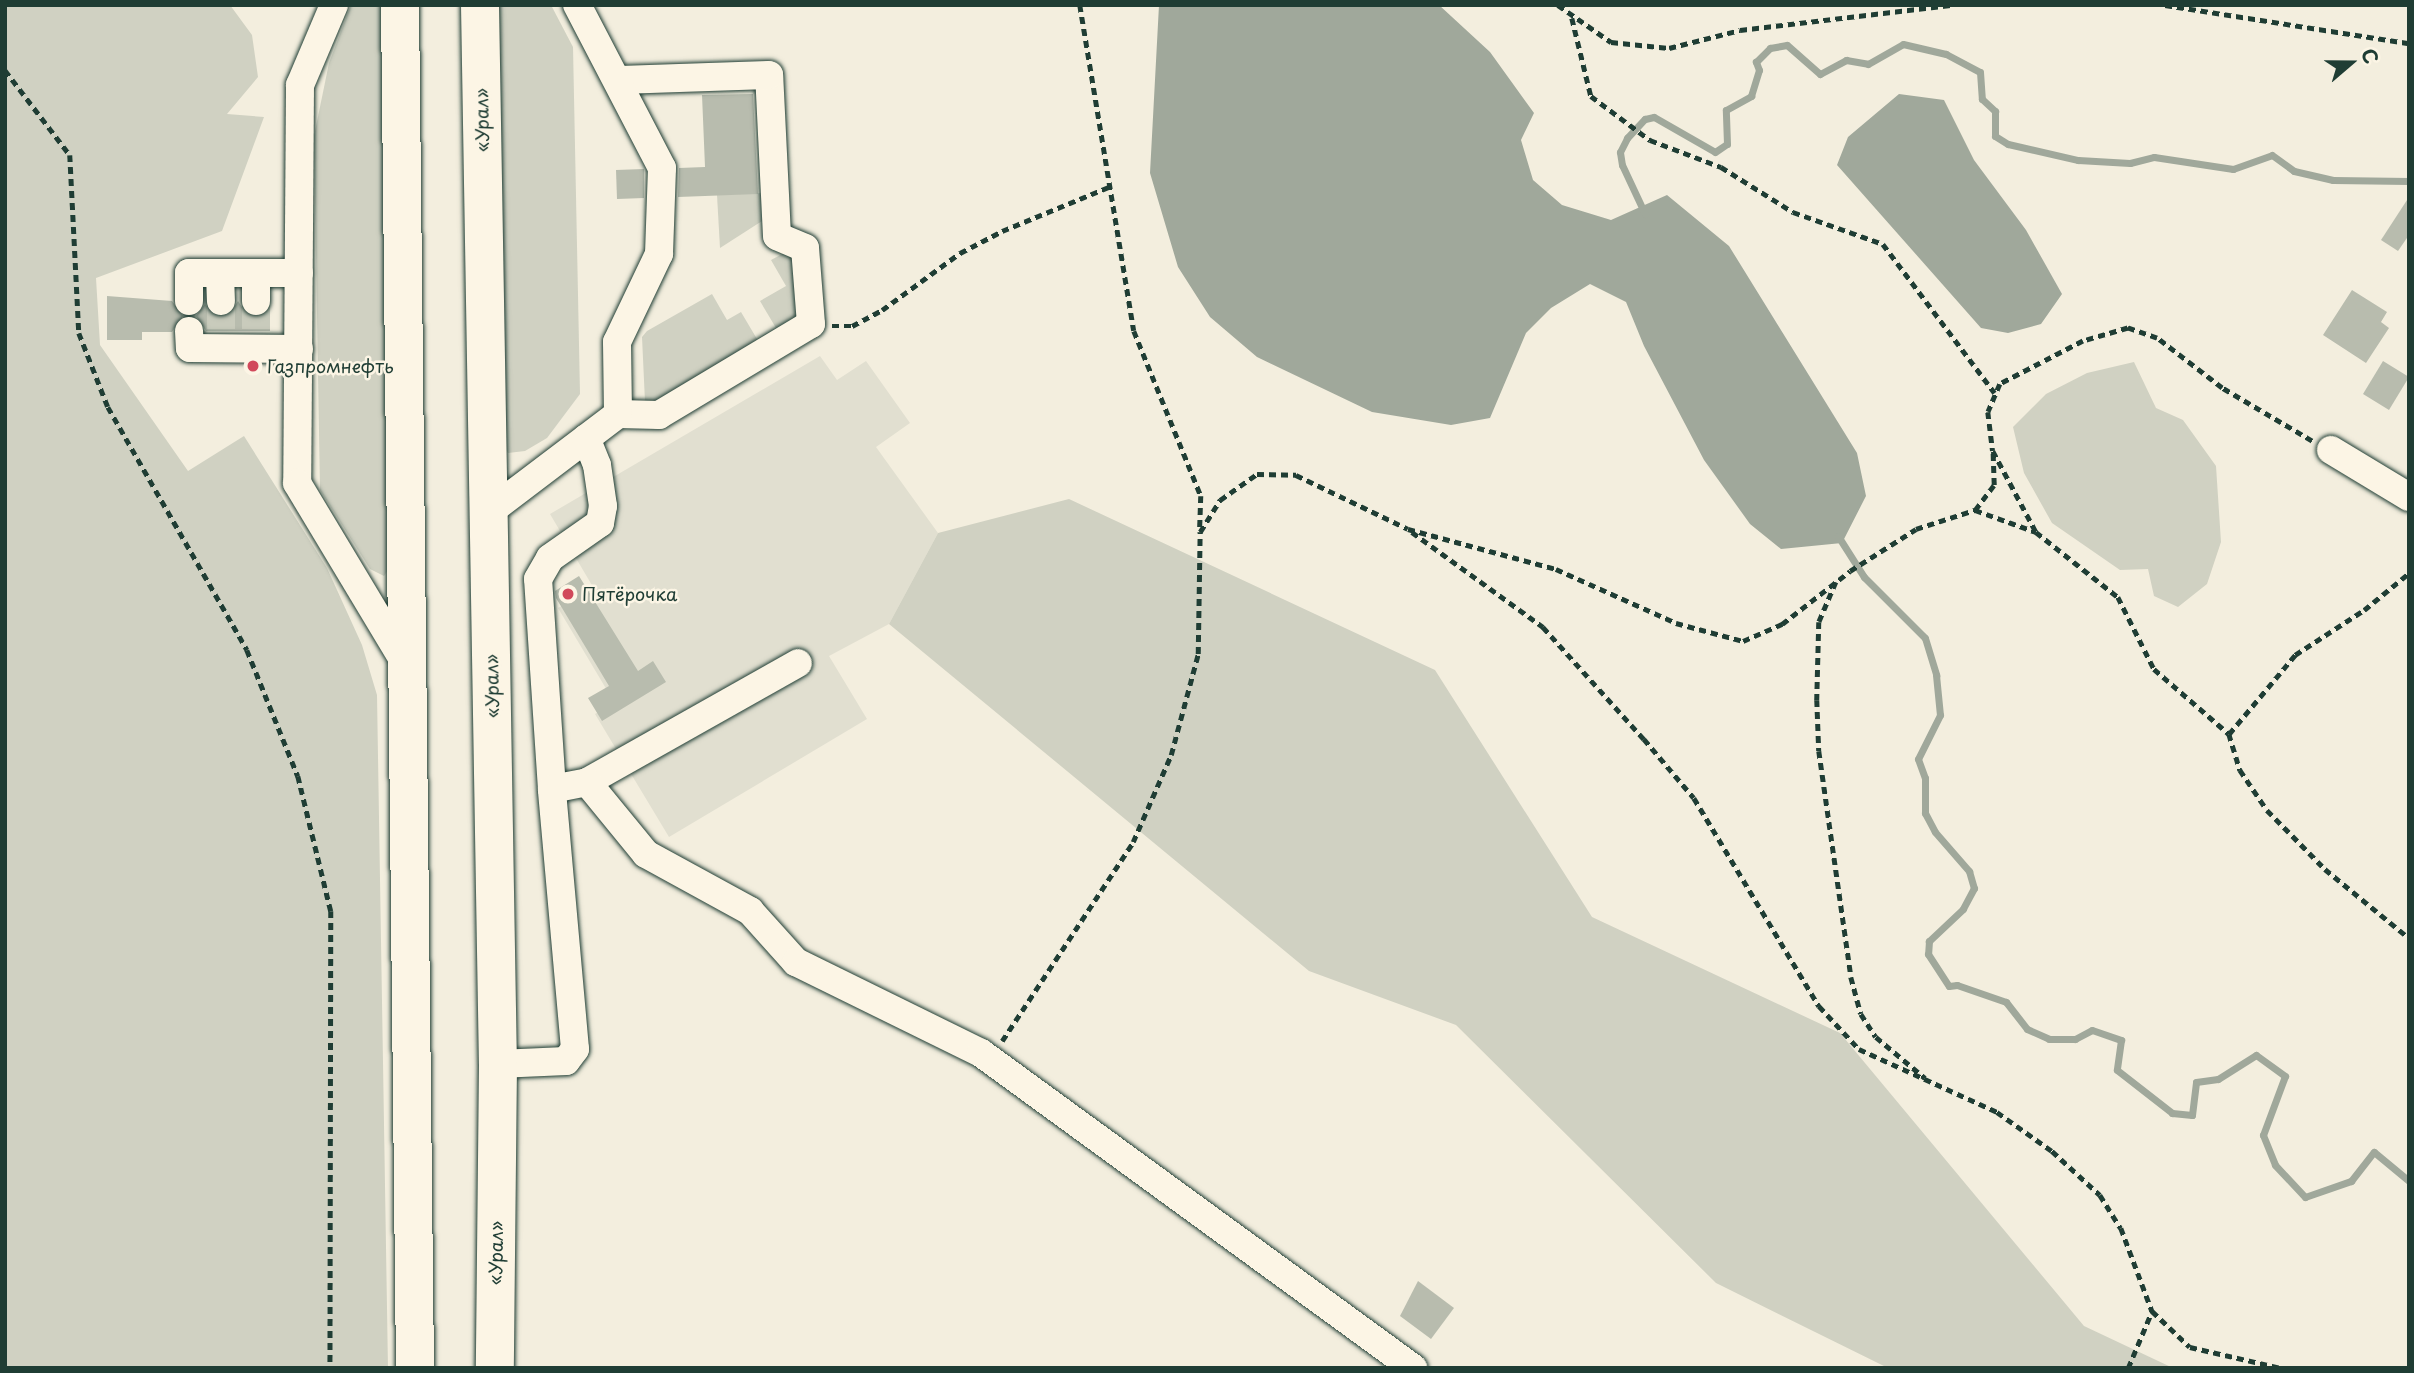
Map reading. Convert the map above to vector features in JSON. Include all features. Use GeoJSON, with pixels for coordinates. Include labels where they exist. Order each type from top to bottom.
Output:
{"type":"FeatureCollection","features":[{"type":"Feature","properties":{"kind":"highway"},"geometry":{"type":"LineString","coordinates":[[400,5],[405,663],[415,1368]]}},
{"type":"Feature","properties":{"kind":"highway","name":"«Урал»"},"geometry":{"type":"LineString","coordinates":[[480,5],[498,1064],[495,1368]]}},
{"type":"Feature","properties":{"kind":"street"},"geometry":{"type":"LineString","coordinates":[[334,5],[300,85],[298,484],[405,663]]}},
{"type":"Feature","properties":{"kind":"street"},"geometry":{"type":"LineString","coordinates":[[577,5],[619,80],[662,168],[659,254],[617,342],[618,414]]}},
{"type":"Feature","properties":{"kind":"street"},"geometry":{"type":"LineString","coordinates":[[489,512],[618,414],[659,415],[811,324],[805,248],[777,236],[769,75],[619,80]]}},
{"type":"Feature","properties":{"kind":"street"},"geometry":{"type":"LineString","coordinates":[[189,301],[189,274],[221,287],[256,287],[299,273]]}},
{"type":"Feature","properties":{"kind":"street"},"geometry":{"type":"LineString","coordinates":[[190,331],[190,348],[221,340],[256,340],[299,349]]}},
{"type":"Feature","properties":{"kind":"street"},"geometry":{"type":"LineString","coordinates":[[498,1064],[566,1061],[575,1049],[552,789],[538,579],[550,558],[600,523],[603,506],[597,465],[586,438]]}},
{"type":"Feature","properties":{"kind":"street"},"geometry":{"type":"LineString","coordinates":[[2331,450],[2409,497]]}},
{"type":"Feature","properties":{"kind":"street"},"geometry":{"type":"LineString","coordinates":[[552,789],[587,782],[798,663]]}},
{"type":"Feature","properties":{"kind":"street"},"geometry":{"type":"LineString","coordinates":[[587,782],[646,854],[750,911],[796,962],[991,1059],[1413,1368]]}},
{"type":"Feature","properties":{"kind":"path"},"geometry":{"type":"LineString","coordinates":[[991,1059],[1133,842],[1171,755],[1198,654],[1201,496],[1134,331],[1080,5]]}},
{"type":"Feature","properties":{"kind":"path"},"geometry":{"type":"LineString","coordinates":[[1559,5],[1572,18],[1611,42],[1669,48],[1740,30],[1951,5]]}},
{"type":"Feature","properties":{"kind":"path"},"geometry":{"type":"LineString","coordinates":[[2165,5],[2409,43]]}},
{"type":"Feature","properties":{"kind":"path"},"geometry":{"type":"LineString","coordinates":[[1572,18],[1591,96],[1648,138],[1721,167],[1794,212],[1883,244],[1996,394]]}},
{"type":"Feature","properties":{"kind":"path"},"geometry":{"type":"LineString","coordinates":[[5,71],[70,155],[79,333],[108,407],[247,650],[298,776],[331,911],[330,1368]]}},
{"type":"Feature","properties":{"kind":"path"},"geometry":{"type":"LineString","coordinates":[[806,327],[852,326],[908,293],[960,253],[1043,210],[1109,187]]}},
{"type":"Feature","properties":{"kind":"path"},"geometry":{"type":"LineString","coordinates":[[1408,529],[1556,569],[1676,623],[1743,641],[1782,624],[1850,571],[1916,529],[1975,510],[1994,485],[1988,412],[2000,384],[2083,341],[2128,328],[2157,338],[2232,395],[2331,450]]}},
{"type":"Feature","properties":{"kind":"path"},"geometry":{"type":"LineString","coordinates":[[1993,451],[2036,532]]}},
{"type":"Feature","properties":{"kind":"path"},"geometry":{"type":"LineString","coordinates":[[1200,533],[1220,500],[1257,474],[1296,475],[1408,529],[1543,626],[1694,798],[1819,1006],[1860,1049],[1997,1112],[2052,1151],[2100,1195],[2121,1228],[2152,1311],[2190,1347],[2281,1368]]}},
{"type":"Feature","properties":{"kind":"path"},"geometry":{"type":"LineString","coordinates":[[1975,510],[2036,532],[2119,597],[2154,669],[2229,734],[2240,771],[2267,810],[2325,869],[2409,938]]}},
{"type":"Feature","properties":{"kind":"path"},"geometry":{"type":"LineString","coordinates":[[2229,734],[2295,655],[2364,610],[2409,573]]}},
{"type":"Feature","properties":{"kind":"path"},"geometry":{"type":"LineString","coordinates":[[1836,581],[1819,622],[1817,700],[1819,751],[1851,977],[1861,1014],[1876,1037],[1931,1083]]}},
{"type":"Feature","properties":{"kind":"path"},"geometry":{"type":"LineString","coordinates":[[2128,1368],[2152,1311]]}},
{"type":"Feature","properties":{"kind":"shaded area"},"geometry":{"type":"Polygon","coordinates":[[[5,5],[230,5],[252,35],[258,77],[227,114],[264,117],[222,231],[96,278],[100,345],[188,471],[244,436],[327,568],[362,645],[377,695],[388,1368],[5,1368],[5,5]]]}},
{"type":"Feature","properties":{"kind":"shaded area"},"geometry":{"type":"Polygon","coordinates":[[[351,5],[381,5],[388,570],[384,576],[370,569],[320,490],[314,136],[329,63],[351,5]]]}},
{"type":"Feature","properties":{"kind":"shaded area"},"geometry":{"type":"Polygon","coordinates":[[[494,5],[551,5],[573,47],[580,394],[547,438],[525,451],[508,453],[500,442],[494,5]]]}},
{"type":"Feature","properties":{"kind":"shaded area"},"geometry":{"type":"Polygon","coordinates":[[[1159,5],[1439,5],[1490,52],[1534,113],[1521,140],[1533,180],[1562,205],[1611,220],[1667,195],[1729,246],[1857,453],[1866,496],[1842,543],[1781,549],[1750,524],[1704,460],[1644,346],[1626,302],[1590,284],[1551,308],[1526,333],[1490,418],[1451,425],[1372,412],[1257,357],[1210,317],[1178,267],[1150,173],[1159,5]]]}},
{"type":"Feature","properties":{"kind":"shaded area"},"geometry":{"type":"Polygon","coordinates":[[[1899,94],[1944,100],[1974,160],[2026,230],[2062,294],[2041,324],[2008,333],[1981,328],[1837,165],[1848,137],[1899,94]]]}},
{"type":"Feature","properties":{"kind":"shaded area"},"geometry":{"type":"Polygon","coordinates":[[[762,193],[765,219],[720,248],[717,195],[762,193]]]}},
{"type":"Feature","properties":{"kind":"shaded area"},"geometry":{"type":"Polygon","coordinates":[[[784,253],[793,256],[799,316],[657,404],[645,402],[642,337],[647,331],[712,294],[727,320],[741,312],[757,339],[776,328],[760,301],[786,286],[771,260],[784,253]]]}},
{"type":"Feature","properties":{"kind":"shaded area"},"geometry":{"type":"Polygon","coordinates":[[[820,356],[837,380],[866,361],[910,423],[876,447],[938,533],[889,624],[829,656],[867,719],[669,837],[595,714],[614,702],[558,608],[593,587],[550,514],[820,356]]]}},
{"type":"Feature","properties":{"kind":"shaded area"},"geometry":{"type":"Polygon","coordinates":[[[2134,362],[2156,408],[2183,420],[2216,466],[2221,542],[2207,584],[2178,607],[2154,596],[2148,569],[2120,570],[2052,523],[2024,473],[2013,427],[2046,394],[2087,373],[2134,362]]]}},
{"type":"Feature","properties":{"kind":"shaded area"},"geometry":{"type":"Polygon","coordinates":[[[1069,499],[1435,670],[1592,917],[1840,1033],[2084,1326],[2173,1368],[1888,1368],[1716,1283],[1456,1025],[1309,971],[889,624],[938,533],[1069,499]]]}},
{"type":"Feature","properties":{"kind":"building"},"geometry":{"type":"Polygon","coordinates":[[[753,94],[758,194],[678,197],[679,168],[705,167],[702,95],[753,94]]]}},
{"type":"Feature","properties":{"kind":"building"},"geometry":{"type":"Polygon","coordinates":[[[644,169],[644,198],[617,199],[616,170],[644,169]]]}},
{"type":"Feature","properties":{"kind":"building"},"geometry":{"type":"Polygon","coordinates":[[[2409,197],[2409,235],[2398,251],[2381,240],[2409,197]]]}},
{"type":"Feature","properties":{"kind":"building"},"geometry":{"type":"Polygon","coordinates":[[[2352,290],[2387,312],[2381,322],[2389,328],[2366,363],[2323,335],[2352,290]]]}},
{"type":"Feature","properties":{"kind":"building"},"geometry":{"type":"Polygon","coordinates":[[[107,296],[172,301],[183,316],[172,332],[142,332],[142,340],[107,340],[107,296]]]}},
{"type":"Feature","properties":{"kind":"building"},"geometry":{"type":"Polygon","coordinates":[[[238,301],[247,315],[255,318],[270,310],[270,331],[206,331],[196,316],[205,304],[214,316],[229,315],[238,301]]]}},
{"type":"Feature","properties":{"kind":"building"},"geometry":{"type":"Polygon","coordinates":[[[2383,361],[2409,377],[2389,410],[2363,394],[2383,361]]]}},
{"type":"Feature","properties":{"kind":"building"},"geometry":{"type":"Polygon","coordinates":[[[579,576],[638,671],[653,661],[666,682],[602,721],[588,698],[609,686],[556,598],[555,591],[579,576]]]}},
{"type":"Feature","properties":{"kind":"building"},"geometry":{"type":"Polygon","coordinates":[[[1418,1281],[1454,1308],[1431,1339],[1400,1316],[1418,1281]]]}},
{"type":"Feature","properties":{"kind":"waterway"},"geometry":{"type":"LineString","coordinates":[[1645,214],[1622,165],[1620,152],[1627,138],[1645,119],[1654,117],[1715,152],[1727,144],[1726,110],[1751,96],[1759,70],[1756,62],[1770,48],[1787,45],[1820,74],[1846,60],[1868,64],[1903,44],[1946,54],[1980,72],[1982,99],[1995,111],[1995,136],[2008,144],[2078,160],[2130,163],[2154,157],[2233,169],[2272,155],[2294,171],[2333,180],[2409,181]]}},
{"type":"Feature","properties":{"kind":"waterway"},"geometry":{"type":"LineString","coordinates":[[1838,536],[1864,577],[1925,638],[1936,675],[1940,715],[1918,759],[1925,778],[1925,813],[1935,832],[1969,871],[1974,888],[1963,909],[1929,941],[1928,954],[1949,986],[1957,985],[2006,1002],[2027,1029],[2049,1039],[2075,1039],[2092,1030],[2121,1040],[2117,1070],[2172,1113],[2192,1115],[2196,1082],[2218,1079],[2256,1055],[2285,1076],[2263,1135],[2275,1165],[2305,1197],[2351,1181],[2374,1152],[2409,1181]]}},
{"type":"Feature","properties":{"kind":"tunnel"},"geometry":{"type":"LineString","coordinates":[[221,301],[221,331]]}},
{"type":"Feature","properties":{"kind":"tunnel"},"geometry":{"type":"LineString","coordinates":[[256,301],[256,331]]}},
{"type":"Feature","properties":{"kind":"place","name":"Газпромнефть"},"geometry":{"type":"Point","coordinates":[253,366]}},
{"type":"Feature","properties":{"kind":"place","name":"Пятёрочка"},"geometry":{"type":"Point","coordinates":[568,594]}}]}
